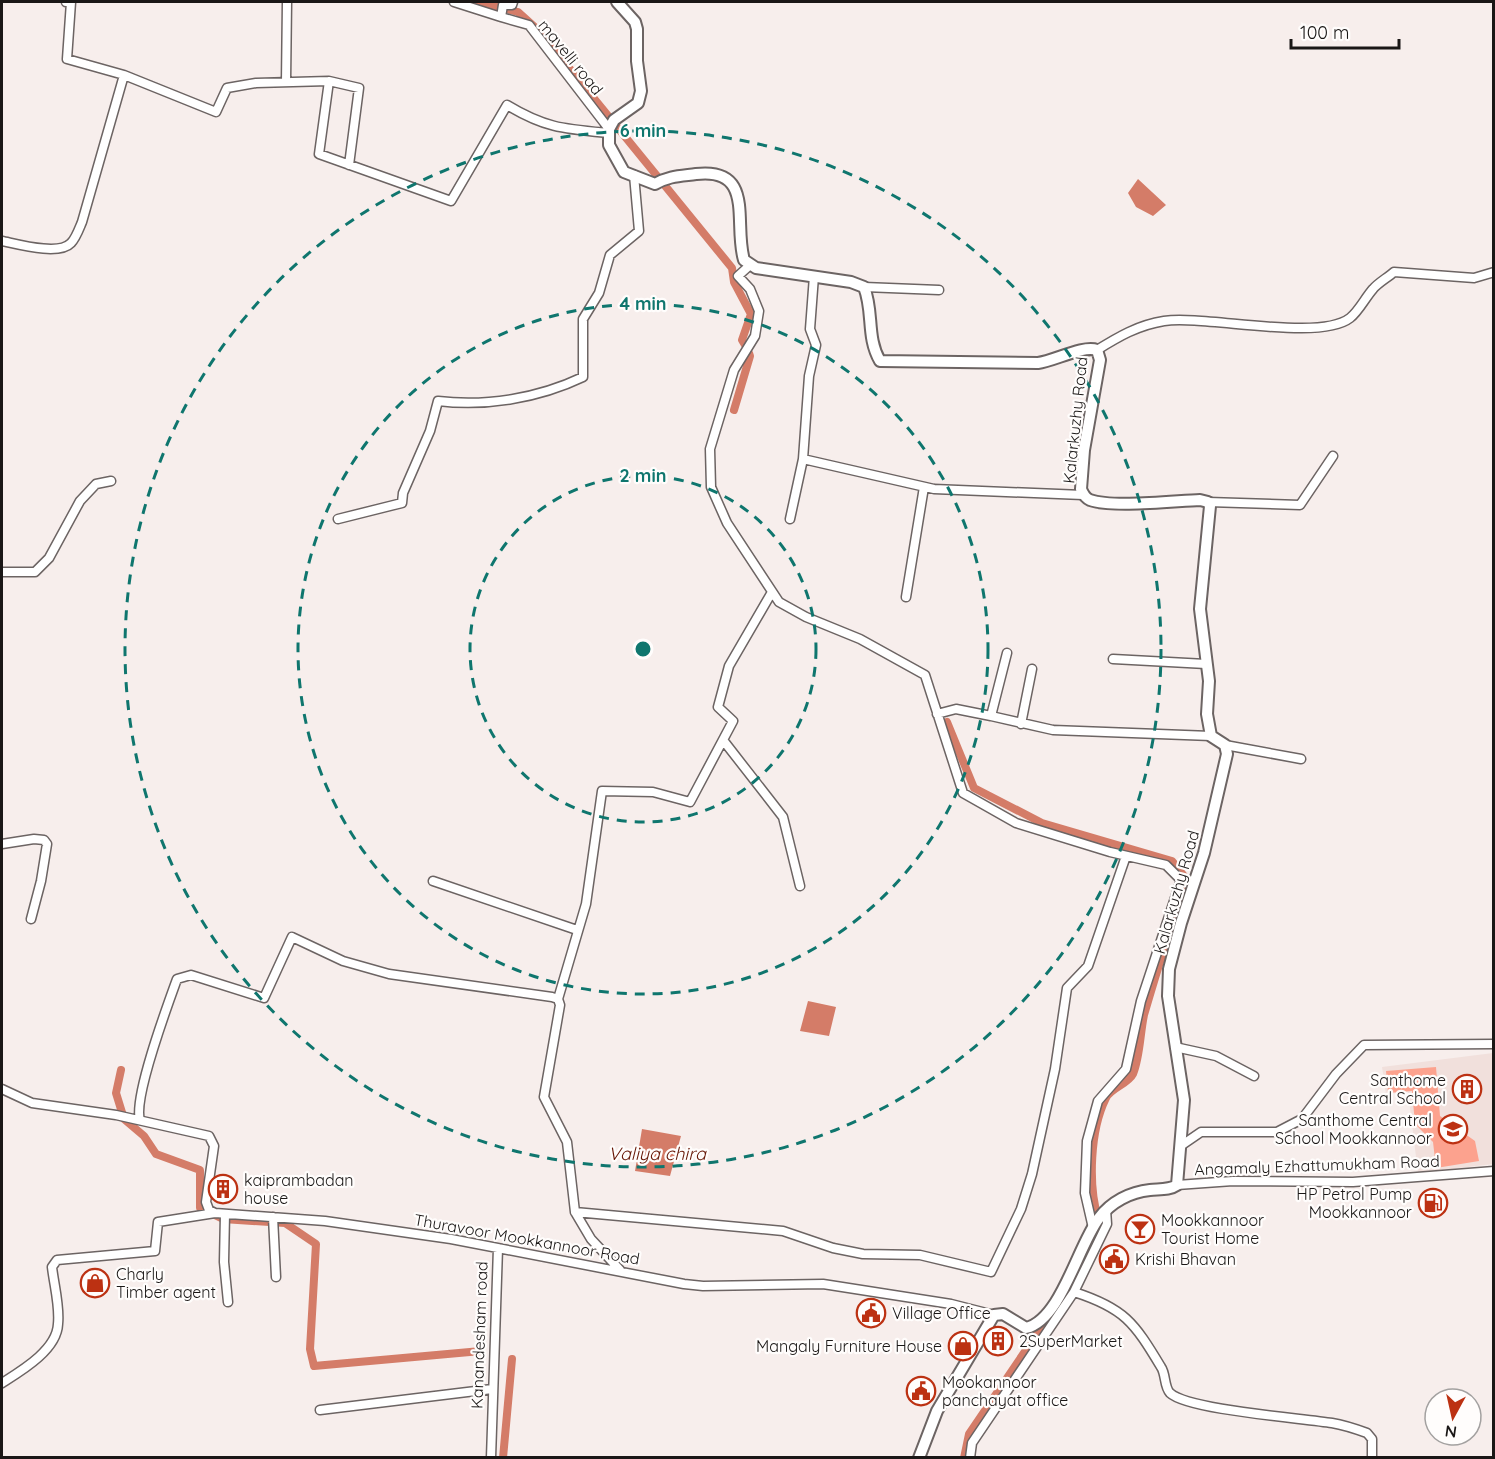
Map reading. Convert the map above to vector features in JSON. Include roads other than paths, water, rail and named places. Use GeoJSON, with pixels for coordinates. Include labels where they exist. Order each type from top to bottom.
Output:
{"type":"FeatureCollection","features":[{"type":"Feature","properties":{"kind":"main road"},"geometry":{"type":"LineString","coordinates":[[617,2],[635,22],[637,28],[637,60],[641,91],[638,103],[610,127],[609,145],[624,172],[655,184],[667,177],[720,174],[734,186],[738,194],[743,255],[749,266],[814,276],[864,287]]}},
{"type":"Feature","properties":{"kind":"main road","name":"Kalarkuzhy Road"},"geometry":{"type":"LineString","coordinates":[[864,287],[869,300],[870,337],[880,361],[1038,363],[1053,361],[1088,348],[1097,350],[1100,360],[1084,450],[1081,489],[1083,495],[1094,501],[1138,503],[1200,500],[1208,502]]}},
{"type":"Feature","properties":{"kind":"main road"},"geometry":{"type":"LineString","coordinates":[[1208,502],[1210,510],[1200,609],[1211,736],[1225,745]]}},
{"type":"Feature","properties":{"kind":"main road","name":"Kalarkuzhy Road"},"geometry":{"type":"LineString","coordinates":[[1177,1185],[1184,1100],[1168,996],[1169,969],[1180,923],[1204,853],[1227,754],[1225,745]]}},
{"type":"Feature","properties":{"kind":"main road"},"geometry":{"type":"LineString","coordinates":[[919,1458],[937,1411],[994,1315],[1003,1314],[1026,1328],[1045,1317],[1099,1219],[1128,1196],[1177,1185]]}},
{"type":"Feature","properties":{"kind":"street"},"geometry":{"type":"LineString","coordinates":[[66,2],[71,2],[67,59],[124,75],[216,112],[227,88],[256,83],[329,81],[359,88],[349,165]]}},
{"type":"Feature","properties":{"kind":"street"},"geometry":{"type":"LineString","coordinates":[[286,82],[287,2]]}},
{"type":"Feature","properties":{"kind":"street","name":"mavelli road"},"geometry":{"type":"LineString","coordinates":[[454,2],[502,12],[529,25],[610,127]]}},
{"type":"Feature","properties":{"kind":"street"},"geometry":{"type":"LineString","coordinates":[[502,12],[513,2]]}},
{"type":"Feature","properties":{"kind":"street"},"geometry":{"type":"LineString","coordinates":[[2,241],[54,249],[62,249],[71,243],[82,222],[124,75]]}},
{"type":"Feature","properties":{"kind":"street"},"geometry":{"type":"LineString","coordinates":[[329,81],[319,154],[451,201],[507,105],[534,121],[559,129],[610,127]]}},
{"type":"Feature","properties":{"kind":"street"},"geometry":{"type":"LineString","coordinates":[[338,519],[402,504],[403,493],[430,431],[438,401],[462,404],[553,391],[583,377],[583,319],[599,293],[610,255],[639,231],[634,175]]}},
{"type":"Feature","properties":{"kind":"street"},"geometry":{"type":"LineString","coordinates":[[749,266],[738,276],[750,289],[759,311],[754,336],[734,370],[713,440],[711,487],[727,523],[779,602],[806,617],[860,639],[925,675],[963,793],[1016,823],[1126,856],[1166,865],[1181,880],[1141,1001],[1126,1069],[1098,1101],[1087,1141],[1085,1193],[1099,1219],[1107,1224],[1074,1292],[978,1433],[972,1443],[970,1458]]}},
{"type":"Feature","properties":{"kind":"street"},"geometry":{"type":"LineString","coordinates":[[1097,350],[1125,333],[1166,321],[1195,320],[1257,327],[1320,327],[1349,319],[1374,287],[1394,272],[1474,278],[1494,272]]}},
{"type":"Feature","properties":{"kind":"street"},"geometry":{"type":"LineString","coordinates":[[790,519],[803,459],[809,376],[816,345],[810,329],[814,276]]}},
{"type":"Feature","properties":{"kind":"street"},"geometry":{"type":"LineString","coordinates":[[864,287],[939,290]]}},
{"type":"Feature","properties":{"kind":"street"},"geometry":{"type":"LineString","coordinates":[[1208,502],[1300,504],[1333,456]]}},
{"type":"Feature","properties":{"kind":"street"},"geometry":{"type":"LineString","coordinates":[[803,459],[924,487],[1083,495]]}},
{"type":"Feature","properties":{"kind":"street"},"geometry":{"type":"LineString","coordinates":[[2,572],[35,572],[49,558],[80,501],[96,484],[111,480]]}},
{"type":"Feature","properties":{"kind":"street"},"geometry":{"type":"LineString","coordinates":[[906,597],[924,487]]}},
{"type":"Feature","properties":{"kind":"street"},"geometry":{"type":"LineString","coordinates":[[621,1271],[591,1239],[575,1212],[567,1142],[544,1097],[560,1005],[558,999],[586,904],[602,791],[653,792],[690,802],[733,721],[718,707],[729,666],[772,592]]}},
{"type":"Feature","properties":{"kind":"street"},"geometry":{"type":"LineString","coordinates":[[991,716],[1007,653]]}},
{"type":"Feature","properties":{"kind":"street"},"geometry":{"type":"LineString","coordinates":[[1113,659],[1206,664]]}},
{"type":"Feature","properties":{"kind":"street"},"geometry":{"type":"LineString","coordinates":[[1021,724],[1032,669]]}},
{"type":"Feature","properties":{"kind":"street"},"geometry":{"type":"LineString","coordinates":[[938,714],[956,709],[1053,730],[1211,736]]}},
{"type":"Feature","properties":{"kind":"street"},"geometry":{"type":"LineString","coordinates":[[723,740],[783,817],[800,886]]}},
{"type":"Feature","properties":{"kind":"street"},"geometry":{"type":"LineString","coordinates":[[1225,745],[1301,759]]}},
{"type":"Feature","properties":{"kind":"street"},"geometry":{"type":"LineString","coordinates":[[2,844],[34,839],[44,840],[47,844],[41,881],[31,919]]}},
{"type":"Feature","properties":{"kind":"street"},"geometry":{"type":"LineString","coordinates":[[575,1212],[783,1232],[833,1248],[863,1254],[920,1255],[991,1272],[1021,1209],[1032,1174],[1055,1069],[1067,988],[1088,966],[1126,856]]}},
{"type":"Feature","properties":{"kind":"street"},"geometry":{"type":"LineString","coordinates":[[433,881],[578,930]]}},
{"type":"Feature","properties":{"kind":"street"},"geometry":{"type":"LineString","coordinates":[[136,1119],[164,1013],[177,979],[191,975],[264,998],[292,937],[343,961],[389,974],[558,999]]}},
{"type":"Feature","properties":{"kind":"street"},"geometry":{"type":"LineString","coordinates":[[1182,1145],[1201,1131],[1277,1132],[1302,1119],[1336,1074],[1364,1045],[1494,1044]]}},
{"type":"Feature","properties":{"kind":"street"},"geometry":{"type":"LineString","coordinates":[[1175,1047],[1216,1056],[1254,1076]]}},
{"type":"Feature","properties":{"kind":"street"},"geometry":{"type":"LineString","coordinates":[[2,1089],[32,1103],[117,1115],[212,1138],[214,1146],[206,1202],[208,1210],[215,1213]]}},
{"type":"Feature","properties":{"kind":"street","name":"Angamaly Ezhattumukham Road"},"geometry":{"type":"LineString","coordinates":[[1177,1185],[1233,1181],[1353,1182],[1494,1171]]}},
{"type":"Feature","properties":{"kind":"street","name":"Thuravoor Mookkannoor Road"},"geometry":{"type":"LineString","coordinates":[[2,1383],[34,1363],[55,1335],[58,1324],[52,1268],[57,1260],[155,1251],[158,1222],[215,1213],[376,1228],[704,1286],[823,1284],[951,1304],[994,1315]]}},
{"type":"Feature","properties":{"kind":"street"},"geometry":{"type":"LineString","coordinates":[[225,1214],[224,1262],[228,1302]]}},
{"type":"Feature","properties":{"kind":"street"},"geometry":{"type":"LineString","coordinates":[[273,1217],[276,1277]]}},
{"type":"Feature","properties":{"kind":"street","name":"Kanandesham road"},"geometry":{"type":"LineString","coordinates":[[491,1458],[498,1248]]}},
{"type":"Feature","properties":{"kind":"street"},"geometry":{"type":"LineString","coordinates":[[1074,1292],[1104,1302],[1120,1312],[1139,1332],[1161,1367],[1167,1389],[1172,1394],[1202,1404],[1335,1424],[1368,1433],[1371,1439],[1372,1458]]}},
{"type":"Feature","properties":{"kind":"street"},"geometry":{"type":"LineString","coordinates":[[320,1410],[492,1389]]}},
{"type":"Feature","properties":{"kind":"water"},"geometry":{"type":"Polygon","coordinates":[[[1138,179],[1166,205],[1153,216],[1136,207],[1128,193],[1138,179]]]}},
{"type":"Feature","properties":{"kind":"water"},"geometry":{"type":"Polygon","coordinates":[[[808,1001],[836,1007],[829,1036],[800,1031],[808,1001]]]}},
{"type":"Feature","properties":{"kind":"water","name":"Valiya chira"},"geometry":{"type":"Polygon","coordinates":[[[642,1129],[681,1136],[670,1176],[635,1171],[642,1129]]]}},
{"type":"Feature","properties":{"kind":"waterway"},"geometry":{"type":"LineString","coordinates":[[479,2],[518,12],[539,31],[732,268],[734,282],[751,314],[742,340],[745,345]]}},
{"type":"Feature","properties":{"kind":"waterway"},"geometry":{"type":"LineString","coordinates":[[734,410],[749,353]]}},
{"type":"Feature","properties":{"kind":"waterway"},"geometry":{"type":"LineString","coordinates":[[947,722],[974,788],[1042,823],[1172,861],[1188,881],[1164,948],[1144,1015],[1139,1053],[1133,1074],[1108,1095],[1101,1111],[1092,1158],[1093,1190],[1098,1218]]}},
{"type":"Feature","properties":{"kind":"waterway"},"geometry":{"type":"LineString","coordinates":[[121,1070],[116,1093],[124,1119],[144,1136],[156,1154],[200,1170],[200,1208],[223,1219],[285,1223],[316,1244],[310,1349],[314,1366],[481,1351]]}},
{"type":"Feature","properties":{"kind":"waterway"},"geometry":{"type":"LineString","coordinates":[[1070,1287],[1101,1226],[1099,1219]]}},
{"type":"Feature","properties":{"kind":"waterway"},"geometry":{"type":"LineString","coordinates":[[964,1458],[969,1434],[1047,1319]]}},
{"type":"Feature","properties":{"kind":"waterway"},"geometry":{"type":"LineString","coordinates":[[503,1458],[512,1359]]}},
{"type":"Feature","properties":{"kind":"place","name":"Santhome Central School"},"geometry":{"type":"Point","coordinates":[1467,1089]}},
{"type":"Feature","properties":{"kind":"place","name":"Santhome Central School Mookkannoor"},"geometry":{"type":"Point","coordinates":[1453,1129]}},
{"type":"Feature","properties":{"kind":"place","name":"kaiprambadan house"},"geometry":{"type":"Point","coordinates":[223,1189]}},
{"type":"Feature","properties":{"kind":"place","name":"HP Petrol Pump Mookkannoor"},"geometry":{"type":"Point","coordinates":[1433,1203]}},
{"type":"Feature","properties":{"kind":"place","name":"Mookkannoor Tourist Home"},"geometry":{"type":"Point","coordinates":[1140,1229]}},
{"type":"Feature","properties":{"kind":"place","name":"Krishi Bhavan"},"geometry":{"type":"Point","coordinates":[1114,1259]}},
{"type":"Feature","properties":{"kind":"place","name":"Charly Timber agent"},"geometry":{"type":"Point","coordinates":[95,1283]}},
{"type":"Feature","properties":{"kind":"place","name":"Village Office"},"geometry":{"type":"Point","coordinates":[871,1313]}},
{"type":"Feature","properties":{"kind":"place","name":"2SuperMarket"},"geometry":{"type":"Point","coordinates":[998,1341]}},
{"type":"Feature","properties":{"kind":"place","name":"Mangaly Furniture House"},"geometry":{"type":"Point","coordinates":[963,1346]}},
{"type":"Feature","properties":{"kind":"place","name":"Mookannoor panchayat office"},"geometry":{"type":"Point","coordinates":[921,1391]}}]}
